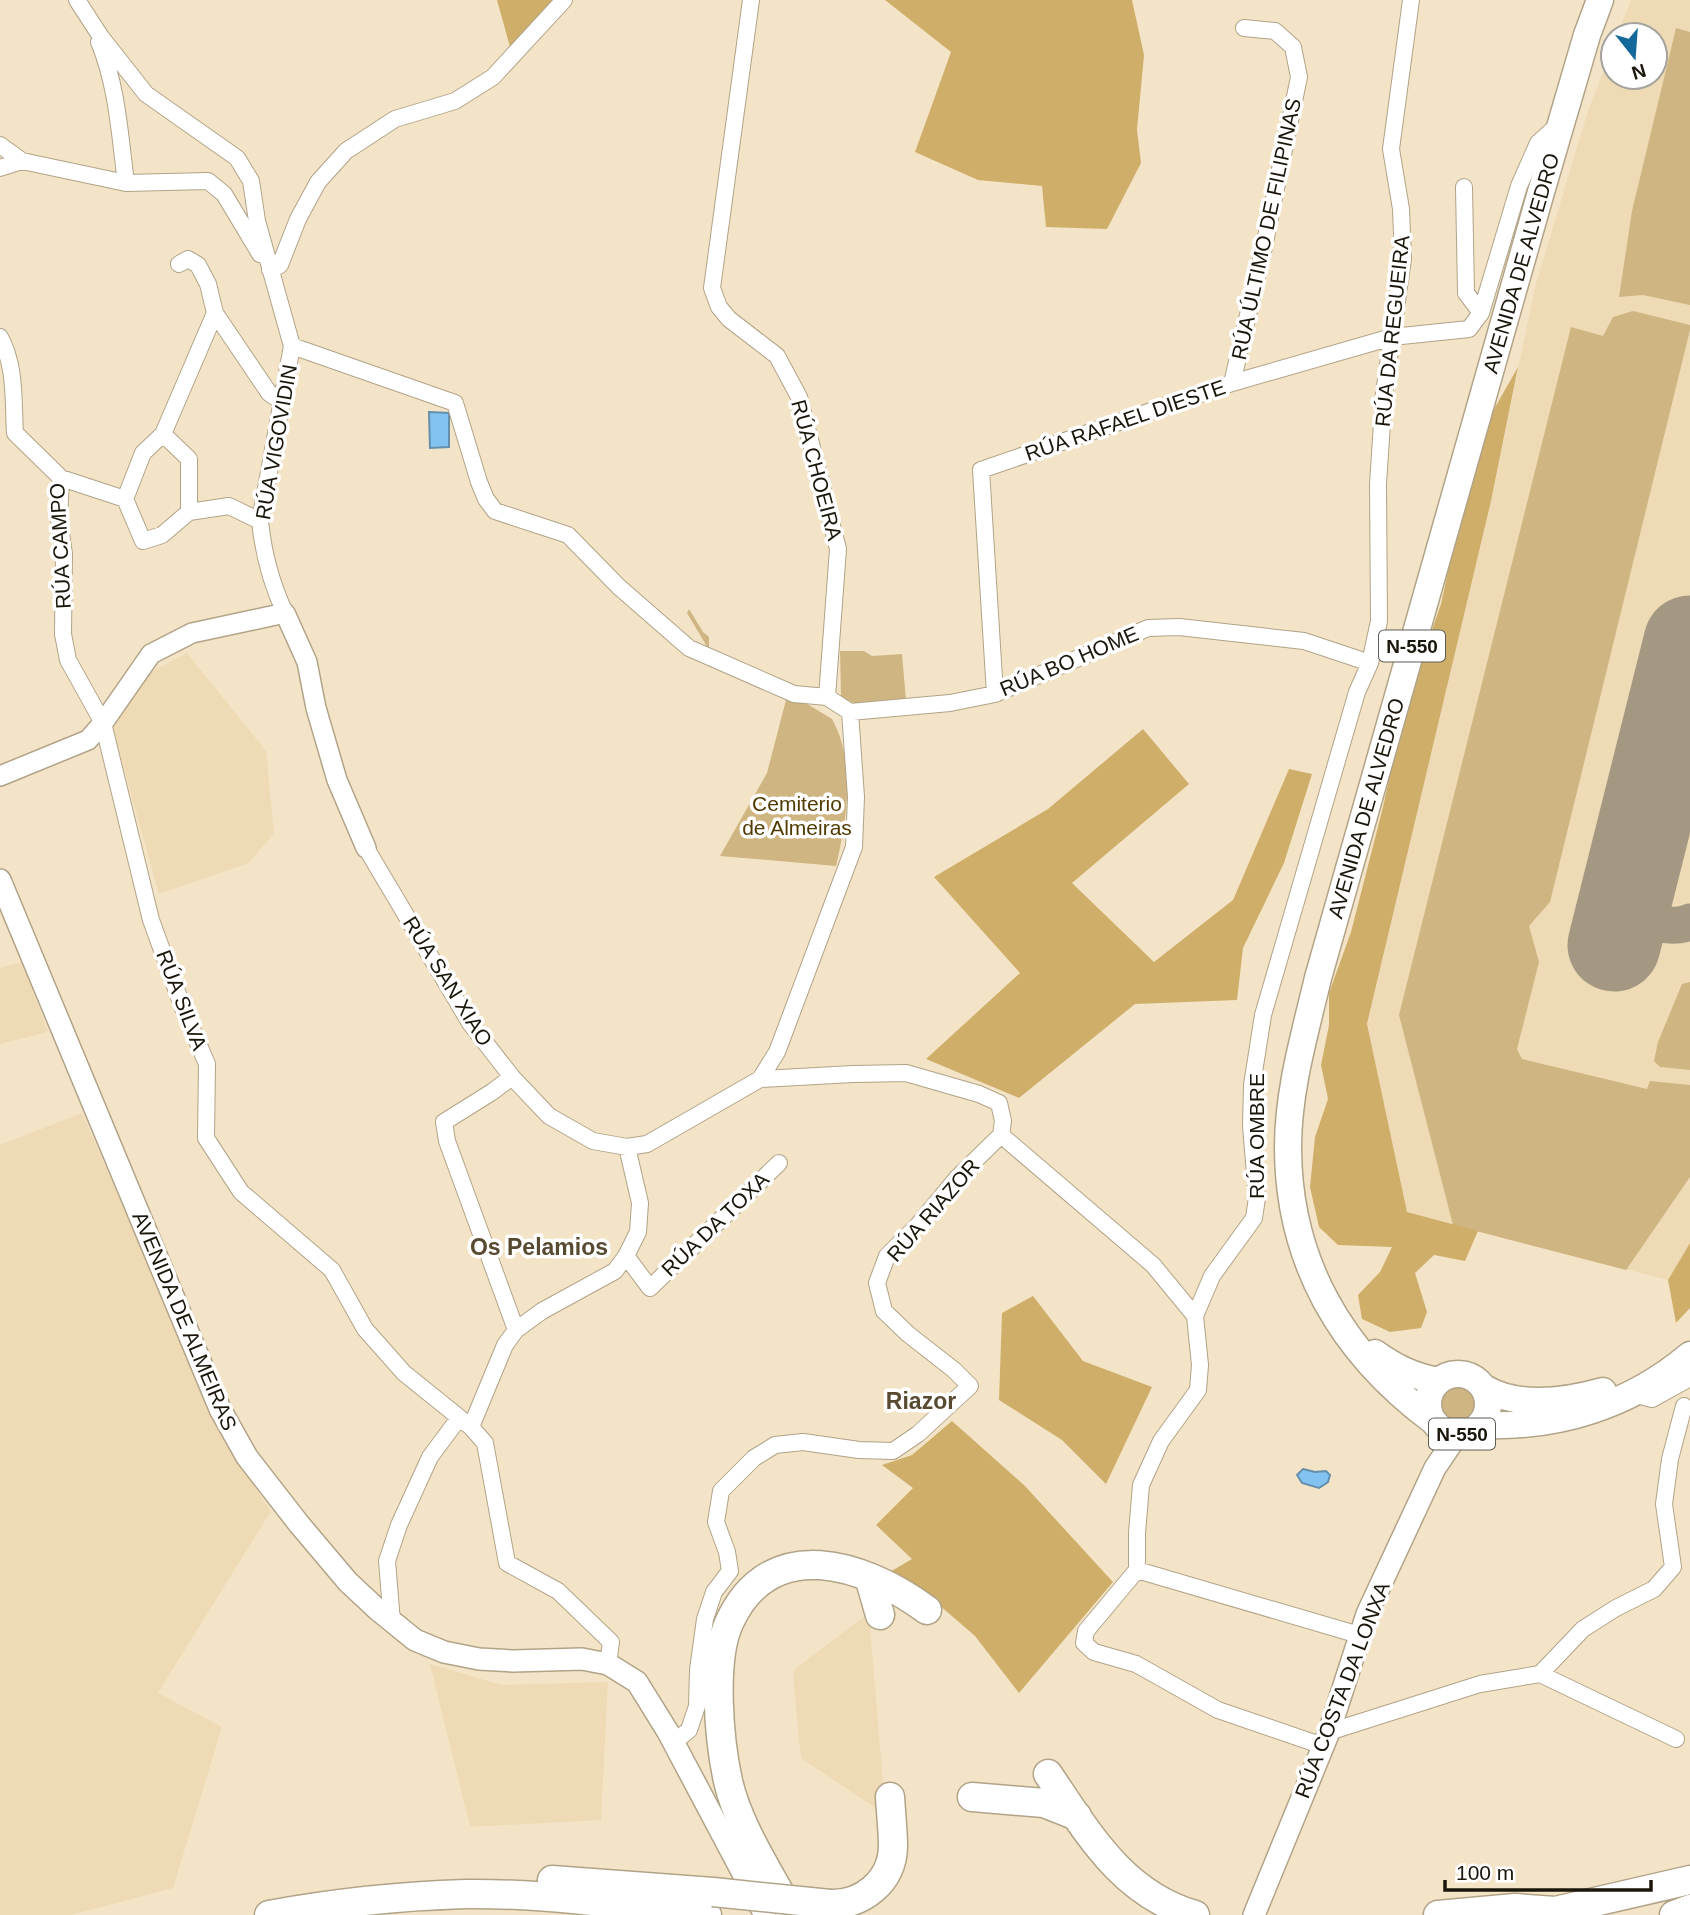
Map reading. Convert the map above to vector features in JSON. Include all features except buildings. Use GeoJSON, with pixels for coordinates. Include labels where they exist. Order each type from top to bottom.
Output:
{"type":"FeatureCollection","features":[{"type":"Feature","properties":{"kind":"highway","name":"AVENIDA DE ALVEDRO"},"geometry":{"type":"LineString","coordinates":[[1452,1426],[1404,1398],[1362,1353],[1336,1321],[1308,1264],[1291,1195],[1288,1145],[1293,1094],[1304,1035],[1324,955],[1530,189],[1562,121],[1600,0]]}},
{"type":"Feature","properties":{"kind":"highway","name":"AVENIDA DE ALVEDRO"},"geometry":{"type":"LineString","coordinates":[[1324,1297],[1373,1351],[1389,1363],[1418,1377],[1438,1381]]}},
{"type":"Feature","properties":{"kind":"highway","name":"N-550"},"geometry":{"type":"LineString","coordinates":[[1690,1343],[1682,1351],[1638,1378],[1584,1396],[1538,1401],[1498,1396],[1473,1377],[1464,1374],[1446,1376],[1438,1381],[1428,1399],[1452,1426],[1539,1424],[1586,1413],[1633,1394],[1666,1375],[1690,1355]]}},
{"type":"Feature","properties":{"kind":"highway","name":"N-550"},"geometry":{"type":"LineString","coordinates":[[1452,1426],[1489,1408],[1486,1389]]}},
{"type":"Feature","properties":{"kind":"highway"},"geometry":{"type":"LineString","coordinates":[[792,1915],[745,1826],[728,1782],[719,1691],[720,1662],[729,1623],[754,1587],[788,1566],[804,1563],[828,1566],[875,1598],[910,1598],[927,1610]]}},
{"type":"Feature","properties":{"kind":"highway"},"geometry":{"type":"LineString","coordinates":[[803,1915],[761,1835],[740,1784],[734,1754],[731,1674],[733,1650],[739,1627],[751,1608],[764,1592],[780,1582],[797,1576],[816,1575],[851,1582],[875,1598]]}},
{"type":"Feature","properties":{"kind":"highway"},"geometry":{"type":"LineString","coordinates":[[1048,1774],[1111,1863],[1157,1899],[1195,1915]]}},
{"type":"Feature","properties":{"kind":"highway"},"geometry":{"type":"LineString","coordinates":[[269,1915],[314,1907],[363,1889],[449,1880],[579,1881],[710,1904],[855,1902],[880,1883],[889,1867],[893,1850],[890,1797]]}},
{"type":"Feature","properties":{"kind":"highway"},"geometry":{"type":"LineString","coordinates":[[972,1797],[1044,1803],[1077,1816]]}},
{"type":"Feature","properties":{"kind":"highway"},"geometry":{"type":"LineString","coordinates":[[1438,1915],[1515,1908],[1548,1913],[1690,1880]]}},
{"type":"Feature","properties":{"kind":"highway"},"geometry":{"type":"LineString","coordinates":[[1623,1915],[1690,1898]]}},
{"type":"Feature","properties":{"kind":"highway"},"geometry":{"type":"LineString","coordinates":[[1674,1915],[1690,1909]]}},
{"type":"Feature","properties":{"kind":"highway"},"geometry":{"type":"LineString","coordinates":[[410,1915],[518,1915]]}},
{"type":"Feature","properties":{"kind":"main road","name":"AVENIDA DE ALMEIRAS"},"geometry":{"type":"LineString","coordinates":[[0,880],[203,1370],[233,1436],[247,1457],[348,1582],[415,1640],[444,1652],[479,1659],[582,1659],[608,1664],[637,1682],[673,1743],[765,1915]]}},
{"type":"Feature","properties":{"kind":"main road","name":"RÚA COSTA DA LONXA"},"geometry":{"type":"LineString","coordinates":[[1254,1915],[1326,1739],[1367,1614],[1452,1426]]}},
{"type":"Feature","properties":{"kind":"street"},"geometry":{"type":"LineString","coordinates":[[77,0],[146,94],[237,158],[251,181],[257,220],[270,270]]}},
{"type":"Feature","properties":{"kind":"street"},"geometry":{"type":"LineString","coordinates":[[270,270],[281,265],[298,219],[318,182],[346,151],[395,119],[455,101],[493,78],[564,0]]}},
{"type":"Feature","properties":{"kind":"street","name":"RÚA CHOEIRA"},"geometry":{"type":"LineString","coordinates":[[751,0],[712,288],[719,307],[729,319],[777,356],[799,397],[838,549],[827,697]]}},
{"type":"Feature","properties":{"kind":"street","name":"RÚA DA REGUEIRA"},"geometry":{"type":"LineString","coordinates":[[1370,663],[1379,621],[1378,484],[1384,393],[1403,259],[1402,209],[1391,149],[1411,0]]}},
{"type":"Feature","properties":{"kind":"street"},"geometry":{"type":"LineString","coordinates":[[87,15],[106,58],[122,144],[126,183]]}},
{"type":"Feature","properties":{"kind":"street","name":"RÚA ÚLTIMO DE FILIPINAS"},"geometry":{"type":"LineString","coordinates":[[1232,383],[1299,78],[1293,47],[1275,31],[1244,28]]}},
{"type":"Feature","properties":{"kind":"street"},"geometry":{"type":"LineString","coordinates":[[0,145],[22,161],[126,183],[208,181],[224,194],[270,270]]}},
{"type":"Feature","properties":{"kind":"street"},"geometry":{"type":"LineString","coordinates":[[0,168],[22,161]]}},
{"type":"Feature","properties":{"kind":"street"},"geometry":{"type":"LineString","coordinates":[[1464,187],[1466,293],[1481,313]]}},
{"type":"Feature","properties":{"kind":"street"},"geometry":{"type":"LineString","coordinates":[[1481,313],[1530,189]]}},
{"type":"Feature","properties":{"kind":"street"},"geometry":{"type":"LineString","coordinates":[[179,264],[188,259],[198,265],[208,284],[215,313],[269,393],[283,403]]}},
{"type":"Feature","properties":{"kind":"street","name":"RÚA VIGOVIDIN"},"geometry":{"type":"LineString","coordinates":[[270,270],[292,346],[260,521],[261,536],[285,613]]}},
{"type":"Feature","properties":{"kind":"street"},"geometry":{"type":"LineString","coordinates":[[215,313],[163,434],[143,453],[125,499],[143,541],[162,535],[189,512],[229,506],[260,521]]}},
{"type":"Feature","properties":{"kind":"street","name":"RÚA RAFAEL DIESTE"},"geometry":{"type":"LineString","coordinates":[[995,694],[981,470],[1232,383],[1392,337],[1469,329],[1481,313]]}},
{"type":"Feature","properties":{"kind":"street","name":"RÚA CAMPO"},"geometry":{"type":"LineString","coordinates":[[0,337],[11,368],[15,433],[61,478],[59,519],[64,554],[63,634],[68,660],[103,723]]}},
{"type":"Feature","properties":{"kind":"street"},"geometry":{"type":"LineString","coordinates":[[292,346],[455,403],[485,499],[495,511],[568,534],[619,587],[688,648],[793,694],[827,697],[850,712]]}},
{"type":"Feature","properties":{"kind":"street"},"geometry":{"type":"LineString","coordinates":[[163,434],[190,459],[189,512]]}},
{"type":"Feature","properties":{"kind":"street"},"geometry":{"type":"LineString","coordinates":[[61,478],[125,499]]}},
{"type":"Feature","properties":{"kind":"street"},"geometry":{"type":"LineString","coordinates":[[0,776],[88,740],[151,654],[192,633],[285,613]]}},
{"type":"Feature","properties":{"kind":"street","name":"RÚA SAN XIAO"},"geometry":{"type":"LineString","coordinates":[[285,613],[307,662],[316,708],[337,780],[366,848],[470,1023],[512,1077],[549,1116],[593,1141],[627,1147],[647,1144],[760,1079],[777,1052],[854,848],[856,797],[850,712]]}},
{"type":"Feature","properties":{"kind":"street","name":"RÚA BO HOME"},"geometry":{"type":"LineString","coordinates":[[850,712],[950,703],[995,694],[1147,628],[1180,627],[1304,640],[1370,663]]}},
{"type":"Feature","properties":{"kind":"street","name":"RÚA OMBRE"},"geometry":{"type":"LineString","coordinates":[[1137,1570],[1141,1486],[1161,1441],[1198,1390],[1200,1365],[1195,1316],[1212,1276],[1255,1218],[1257,1198],[1251,1126],[1252,1085],[1264,1015],[1357,692],[1370,663]]}},
{"type":"Feature","properties":{"kind":"street","name":"RÚA SILVA"},"geometry":{"type":"LineString","coordinates":[[103,723],[152,920],[183,1008],[207,1064],[206,1138],[241,1192],[332,1270],[365,1329],[404,1373],[465,1422]]}},
{"type":"Feature","properties":{"kind":"street"},"geometry":{"type":"LineString","coordinates":[[760,1079],[906,1073],[979,1094],[999,1104],[1003,1121],[1001,1135],[1153,1265],[1195,1316]]}},
{"type":"Feature","properties":{"kind":"street"},"geometry":{"type":"LineString","coordinates":[[512,1077],[492,1093],[444,1122],[447,1141],[464,1189],[469,1195],[516,1330]]}},
{"type":"Feature","properties":{"kind":"street","name":"RÚA RIAZOR"},"geometry":{"type":"LineString","coordinates":[[673,1743],[690,1730],[697,1706],[698,1670],[705,1619],[714,1592],[730,1571],[727,1552],[716,1522],[721,1492],[754,1458],[775,1445],[803,1442],[893,1451],[918,1434],[970,1386],[884,1311],[877,1283],[887,1256],[918,1225],[957,1178],[1001,1135]]}},
{"type":"Feature","properties":{"kind":"street"},"geometry":{"type":"LineString","coordinates":[[392,1622],[387,1561],[404,1514],[430,1457],[465,1422],[505,1345],[516,1330],[542,1311],[615,1271],[638,1232],[640,1203],[627,1147]]}},
{"type":"Feature","properties":{"kind":"street","name":"RÚA DA TOXA"},"geometry":{"type":"LineString","coordinates":[[626,1256],[650,1287],[779,1163]]}},
{"type":"Feature","properties":{"kind":"street"},"geometry":{"type":"LineString","coordinates":[[1633,1394],[1652,1399],[1690,1378]]}},
{"type":"Feature","properties":{"kind":"street"},"geometry":{"type":"LineString","coordinates":[[1540,1674],[1583,1629],[1654,1589],[1673,1567],[1664,1504],[1671,1458],[1684,1406]]}},
{"type":"Feature","properties":{"kind":"street"},"geometry":{"type":"LineString","coordinates":[[465,1422],[485,1443],[507,1563],[558,1591],[611,1642],[608,1664]]}},
{"type":"Feature","properties":{"kind":"street"},"geometry":{"type":"LineString","coordinates":[[1359,1635],[1137,1570],[1086,1631],[1084,1643],[1094,1652],[1136,1664],[1218,1710],[1285,1731],[1326,1739],[1480,1684],[1540,1674],[1676,1739]]}},
{"type":"Feature","properties":{"kind":"shaded area"},"geometry":{"type":"Polygon","coordinates":[[[497,0],[555,0],[510,47],[497,0]]]}},
{"type":"Feature","properties":{"kind":"shaded area"},"geometry":{"type":"Polygon","coordinates":[[[885,0],[1132,0],[1144,55],[1137,130],[1141,163],[1107,229],[1046,227],[1042,186],[978,180],[915,152],[951,52],[885,0]]]}},
{"type":"Feature","properties":{"kind":"shaded area"},"geometry":{"type":"Polygon","coordinates":[[[1631,0],[1690,0],[1690,1243],[1668,1280],[1407,1213],[1367,1025],[1491,501],[1535,287],[1587,114],[1599,83],[1599,91],[1669,91],[1669,21],[1623,21],[1631,0]]]}},
{"type":"Feature","properties":{"kind":"shaded area"},"geometry":{"type":"Polygon","coordinates":[[[1518,367],[1491,501],[1367,1024],[1407,1212],[1478,1231],[1465,1261],[1434,1255],[1415,1273],[1427,1312],[1421,1328],[1390,1332],[1362,1319],[1358,1295],[1380,1272],[1392,1247],[1338,1245],[1319,1227],[1310,1187],[1315,1137],[1328,1099],[1321,1065],[1329,1025],[1329,993],[1351,932],[1405,708],[1441,604],[1463,503],[1493,411],[1518,367]]]}},
{"type":"Feature","properties":{"kind":"shaded area"},"geometry":{"type":"Polygon","coordinates":[[[187,653],[266,751],[274,833],[249,863],[159,894],[113,730],[126,701],[149,673],[187,653]]]}},
{"type":"Feature","properties":{"kind":"shaded area"},"geometry":{"type":"Polygon","coordinates":[[[1143,729],[1189,784],[1072,883],[1154,962],[1233,900],[1289,769],[1312,774],[1284,863],[1243,948],[1237,1000],[1135,1004],[1019,1098],[926,1059],[1020,973],[934,877],[1048,809],[1143,729]]]}},
{"type":"Feature","properties":{"kind":"shaded area"},"geometry":{"type":"Polygon","coordinates":[[[22,962],[48,1032],[0,1044],[0,968],[22,962]]]}},
{"type":"Feature","properties":{"kind":"shaded area"},"geometry":{"type":"Polygon","coordinates":[[[82,1113],[231,1452],[271,1511],[158,1693],[222,1727],[173,1888],[71,1915],[0,1915],[0,1145],[82,1113]]]}},
{"type":"Feature","properties":{"kind":"shaded area"},"geometry":{"type":"Polygon","coordinates":[[[1690,1243],[1690,1308],[1676,1323],[1668,1280],[1690,1243]]]}},
{"type":"Feature","properties":{"kind":"shaded area"},"geometry":{"type":"Polygon","coordinates":[[[1033,1296],[1083,1361],[1152,1387],[1106,1484],[1062,1440],[999,1400],[1002,1313],[1033,1296]]]}},
{"type":"Feature","properties":{"kind":"shaded area"},"geometry":{"type":"Polygon","coordinates":[[[952,1421],[1024,1485],[1113,1582],[1019,1693],[975,1636],[930,1597],[883,1576],[912,1559],[876,1525],[913,1488],[882,1465],[912,1455],[952,1421]]]}},
{"type":"Feature","properties":{"kind":"shaded area"},"geometry":{"type":"Polygon","coordinates":[[[869,1613],[886,1818],[877,1809],[802,1759],[793,1675],[796,1668],[869,1613]]]}},
{"type":"Feature","properties":{"kind":"shaded area"},"geometry":{"type":"Polygon","coordinates":[[[430,1664],[502,1685],[608,1682],[601,1820],[470,1827],[430,1664]]]}},
{"type":"Feature","properties":{"kind":"green space"},"geometry":{"type":"Polygon","coordinates":[[[1676,28],[1690,32],[1690,305],[1643,295],[1619,297],[1632,211],[1661,91],[1669,91],[1669,57],[1676,28]]]}},
{"type":"Feature","properties":{"kind":"green space"},"geometry":{"type":"Polygon","coordinates":[[[1633,311],[1690,325],[1690,330],[1550,902],[1529,926],[1539,962],[1517,1049],[1522,1059],[1647,1089],[1650,1081],[1690,1085],[1690,1177],[1626,1270],[1453,1225],[1399,1015],[1571,327],[1603,336],[1613,317],[1633,311]]]}},
{"type":"Feature","properties":{"kind":"green space"},"geometry":{"type":"Polygon","coordinates":[[[689,609],[709,637],[709,650],[687,613],[689,609]]]}},
{"type":"Feature","properties":{"kind":"green space"},"geometry":{"type":"Polygon","coordinates":[[[840,651],[864,651],[872,656],[902,654],[906,700],[864,705],[848,701],[841,696],[840,651]]]}},
{"type":"Feature","properties":{"kind":"green space","name":"Cemiterio de Almeiras"},"geometry":{"type":"Polygon","coordinates":[[[787,696],[799,699],[832,719],[840,736],[847,772],[847,791],[836,866],[720,856],[767,773],[787,696]]]}},
{"type":"Feature","properties":{"kind":"green space"},"geometry":{"type":"Polygon","coordinates":[[[1690,982],[1690,1070],[1660,1067],[1654,1061],[1658,1042],[1682,984],[1690,982]]]}},
{"type":"Feature","properties":{"kind":"green space"},"geometry":{"type":"Polygon","coordinates":[[[1457,1384],[1472,1390],[1478,1405],[1472,1420],[1457,1426],[1442,1420],[1436,1405],[1442,1390],[1457,1384]]]}},
{"type":"Feature","properties":{"kind":"water"},"geometry":{"type":"Polygon","coordinates":[[[429,412],[449,413],[449,447],[430,448],[429,412]]]}},
{"type":"Feature","properties":{"kind":"water"},"geometry":{"type":"Polygon","coordinates":[[[1303,1469],[1326,1471],[1330,1475],[1328,1482],[1319,1488],[1302,1483],[1297,1475],[1303,1469]]]}},
{"type":"Feature","properties":{"kind":"taxiway"},"geometry":{"type":"LineString","coordinates":[[1673,710],[1674,756],[1690,799]]}},
{"type":"Feature","properties":{"kind":"taxiway"},"geometry":{"type":"LineString","coordinates":[[1624,908],[1655,923],[1674,925],[1690,922]]}},
{"type":"Feature","properties":{"kind":"runway"},"geometry":{"type":"LineString","coordinates":[[1614,945],[1690,642]]}},
{"type":"Feature","properties":{"kind":"district","name":"Os Pelamios"},"geometry":{"type":"Point","coordinates":[539,1247]}},
{"type":"Feature","properties":{"kind":"district","name":"Riazor"},"geometry":{"type":"Point","coordinates":[921,1401]}}]}
